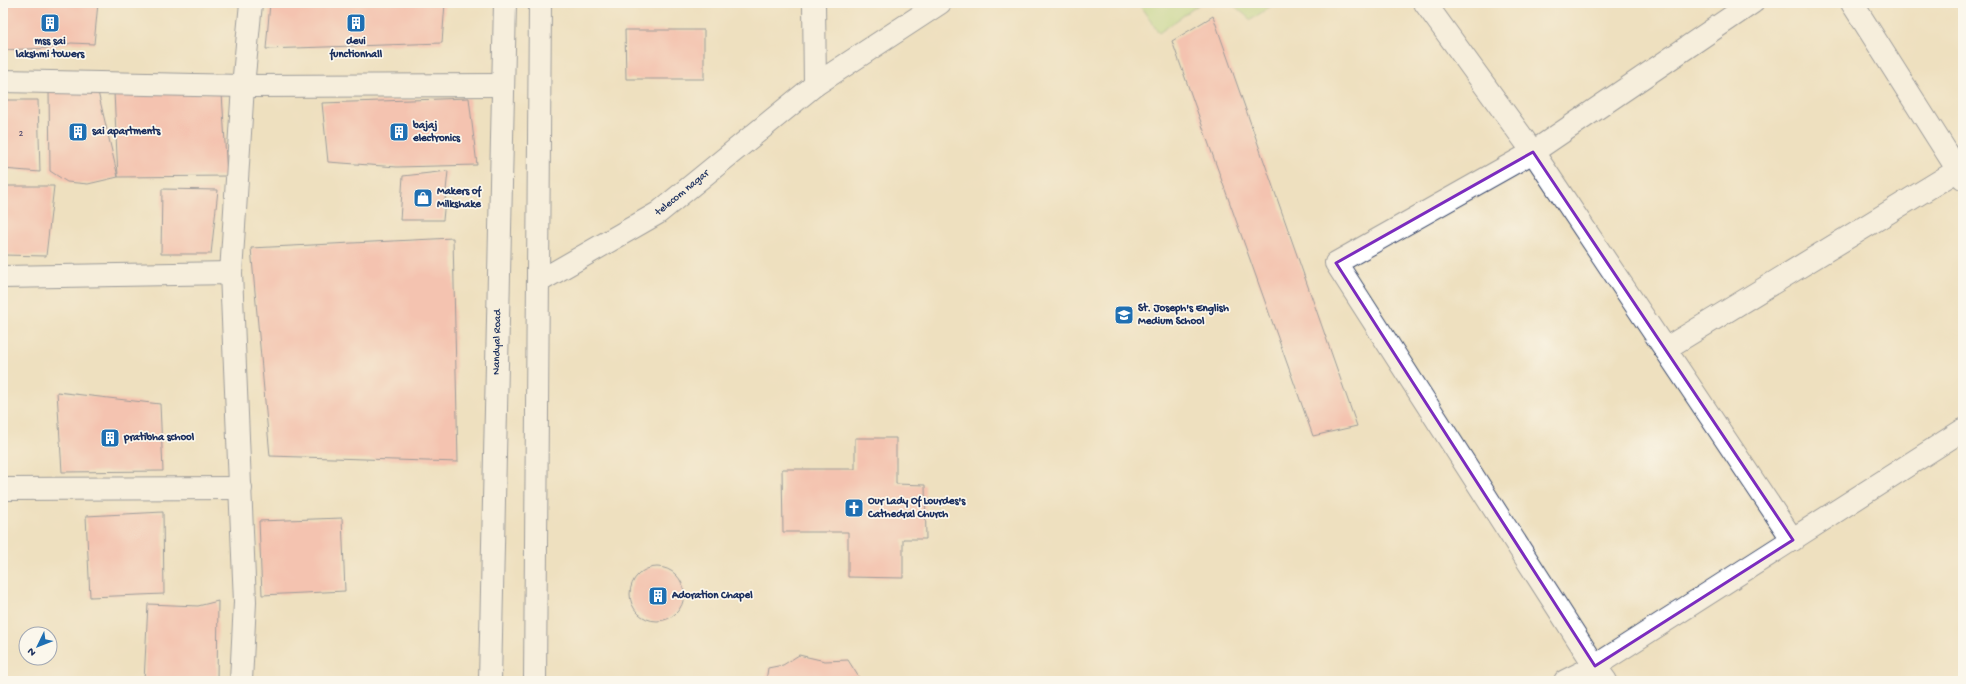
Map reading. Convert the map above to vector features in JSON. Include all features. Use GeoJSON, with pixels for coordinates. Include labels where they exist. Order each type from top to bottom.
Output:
{"type":"FeatureCollection","features":[{"type":"Feature","properties":{"kind":"street"},"geometry":{"type":"LineString","coordinates":[[241,681],[245,602],[231,273],[243,86],[251,3]]}},
{"type":"Feature","properties":{"kind":"street","name":"Nandyal Road"},"geometry":{"type":"LineString","coordinates":[[490,681],[505,3]]}},
{"type":"Feature","properties":{"kind":"street"},"geometry":{"type":"LineString","coordinates":[[535,681],[540,3]]}},
{"type":"Feature","properties":{"kind":"street"},"geometry":{"type":"LineString","coordinates":[[814,3],[815,86]]}},
{"type":"Feature","properties":{"kind":"street","name":"telecom nagar"},"geometry":{"type":"LineString","coordinates":[[538,282],[658,213],[815,86],[940,3]]}},
{"type":"Feature","properties":{"kind":"street"},"geometry":{"type":"LineString","coordinates":[[1425,3],[1533,152],[1793,540]]}},
{"type":"Feature","properties":{"kind":"street"},"geometry":{"type":"LineString","coordinates":[[1601,673],[1336,263],[1533,152],[1752,3]]}},
{"type":"Feature","properties":{"kind":"street"},"geometry":{"type":"LineString","coordinates":[[1665,349],[1961,172],[1852,3]]}},
{"type":"Feature","properties":{"kind":"street"},"geometry":{"type":"LineString","coordinates":[[3,81],[243,86],[503,85]]}},
{"type":"Feature","properties":{"kind":"street"},"geometry":{"type":"LineString","coordinates":[[3,277],[231,273]]}},
{"type":"Feature","properties":{"kind":"street"},"geometry":{"type":"LineString","coordinates":[[1566,681],[1601,673],[1793,540],[1963,430]]}},
{"type":"Feature","properties":{"kind":"street"},"geometry":{"type":"LineString","coordinates":[[3,489],[241,488]]}},
{"type":"Feature","properties":{"kind":"highlighted area"},"geometry":{"type":"Polygon","coordinates":[[[1533,152],[1793,540],[1595,666],[1336,263],[1533,152]]]}},
{"type":"Feature","properties":{"kind":"green space"},"geometry":{"type":"Polygon","coordinates":[[[1138,3],[1201,3],[1159,33],[1138,3]]]}},
{"type":"Feature","properties":{"kind":"green space"},"geometry":{"type":"Polygon","coordinates":[[[1231,3],[1275,3],[1251,20],[1231,3]]]}},
{"type":"Feature","properties":{"kind":"building","name":"mss sai lakshmi towers"},"geometry":{"type":"Polygon","coordinates":[[[3,3],[98,3],[94,44],[71,43],[49,48],[3,50],[3,3]]]}},
{"type":"Feature","properties":{"kind":"building","name":"devi functionhall"},"geometry":{"type":"Polygon","coordinates":[[[270,3],[445,3],[442,43],[266,49],[270,3]]]}},
{"type":"Feature","properties":{"kind":"building"},"geometry":{"type":"Polygon","coordinates":[[[1213,16],[1357,426],[1313,436],[1172,41],[1213,16]]]}},
{"type":"Feature","properties":{"kind":"building"},"geometry":{"type":"Polygon","coordinates":[[[625,30],[704,30],[704,79],[626,79],[625,30]]]}},
{"type":"Feature","properties":{"kind":"building","name":"sai apartments"},"geometry":{"type":"Polygon","coordinates":[[[49,91],[98,92],[118,177],[88,184],[67,182],[50,171],[49,91]]]}},
{"type":"Feature","properties":{"kind":"building"},"geometry":{"type":"Polygon","coordinates":[[[114,92],[222,93],[227,176],[118,177],[114,92]]]}},
{"type":"Feature","properties":{"kind":"building","name":"bajaj electronics"},"geometry":{"type":"Polygon","coordinates":[[[469,98],[477,165],[397,167],[328,162],[322,103],[469,98]]]}},
{"type":"Feature","properties":{"kind":"building"},"geometry":{"type":"Polygon","coordinates":[[[3,100],[38,100],[40,172],[3,169],[3,100]]]}},
{"type":"Feature","properties":{"kind":"building","name":"Makers of Milkshake"},"geometry":{"type":"Polygon","coordinates":[[[448,171],[443,220],[400,220],[403,176],[448,171]]]}},
{"type":"Feature","properties":{"kind":"building"},"geometry":{"type":"Polygon","coordinates":[[[3,186],[54,186],[46,256],[3,255],[3,186]]]}},
{"type":"Feature","properties":{"kind":"building"},"geometry":{"type":"Polygon","coordinates":[[[162,189],[218,190],[211,254],[161,254],[162,189]]]}},
{"type":"Feature","properties":{"kind":"building"},"geometry":{"type":"Polygon","coordinates":[[[453,238],[458,462],[270,456],[251,248],[453,238]]]}},
{"type":"Feature","properties":{"kind":"building","name":"pratibha school"},"geometry":{"type":"Polygon","coordinates":[[[57,392],[160,404],[163,471],[62,472],[57,392]]]}},
{"type":"Feature","properties":{"kind":"building","name":"Our Lady Of Lourdes's Cathedral Church"},"geometry":{"type":"Polygon","coordinates":[[[855,438],[896,438],[896,484],[925,485],[926,539],[903,539],[903,578],[848,577],[848,532],[783,532],[782,469],[855,469],[855,438]]]}},
{"type":"Feature","properties":{"kind":"building"},"geometry":{"type":"Polygon","coordinates":[[[163,512],[164,594],[90,597],[86,516],[163,512]]]}},
{"type":"Feature","properties":{"kind":"building"},"geometry":{"type":"Polygon","coordinates":[[[342,518],[345,591],[262,595],[259,521],[342,518]]]}},
{"type":"Feature","properties":{"kind":"building","name":"Adoration Chapel"},"geometry":{"type":"Polygon","coordinates":[[[652,567],[662,567],[672,571],[680,579],[684,589],[684,599],[680,609],[672,617],[662,621],[652,621],[642,617],[634,609],[630,599],[630,589],[634,579],[642,571],[652,567]]]}},
{"type":"Feature","properties":{"kind":"building"},"geometry":{"type":"Polygon","coordinates":[[[218,601],[217,681],[144,681],[148,604],[198,606],[218,601]]]}},
{"type":"Feature","properties":{"kind":"building"},"geometry":{"type":"Polygon","coordinates":[[[799,655],[825,661],[848,660],[860,679],[868,681],[766,681],[768,668],[783,665],[799,655]]]}},
{"type":"Feature","properties":{"kind":"place","name":"mss sai lakshmi towers"},"geometry":{"type":"Point","coordinates":[50,23]}},
{"type":"Feature","properties":{"kind":"place","name":"devi functionhall"},"geometry":{"type":"Point","coordinates":[356,23]}},
{"type":"Feature","properties":{"kind":"place","name":"sai apartments"},"geometry":{"type":"Point","coordinates":[78,132]}},
{"type":"Feature","properties":{"kind":"place","name":"bajaj electronics"},"geometry":{"type":"Point","coordinates":[399,132]}},
{"type":"Feature","properties":{"kind":"place","name":"Makers of Milkshake"},"geometry":{"type":"Point","coordinates":[423,198]}},
{"type":"Feature","properties":{"kind":"place","name":"St. Joseph's English Medium School"},"geometry":{"type":"Point","coordinates":[1124,315]}},
{"type":"Feature","properties":{"kind":"place","name":"pratibha school"},"geometry":{"type":"Point","coordinates":[110,438]}},
{"type":"Feature","properties":{"kind":"place","name":"Our Lady Of Lourdes's Cathedral Church"},"geometry":{"type":"Point","coordinates":[854,508]}},
{"type":"Feature","properties":{"kind":"place","name":"Adoration Chapel"},"geometry":{"type":"Point","coordinates":[658,596]}}]}
